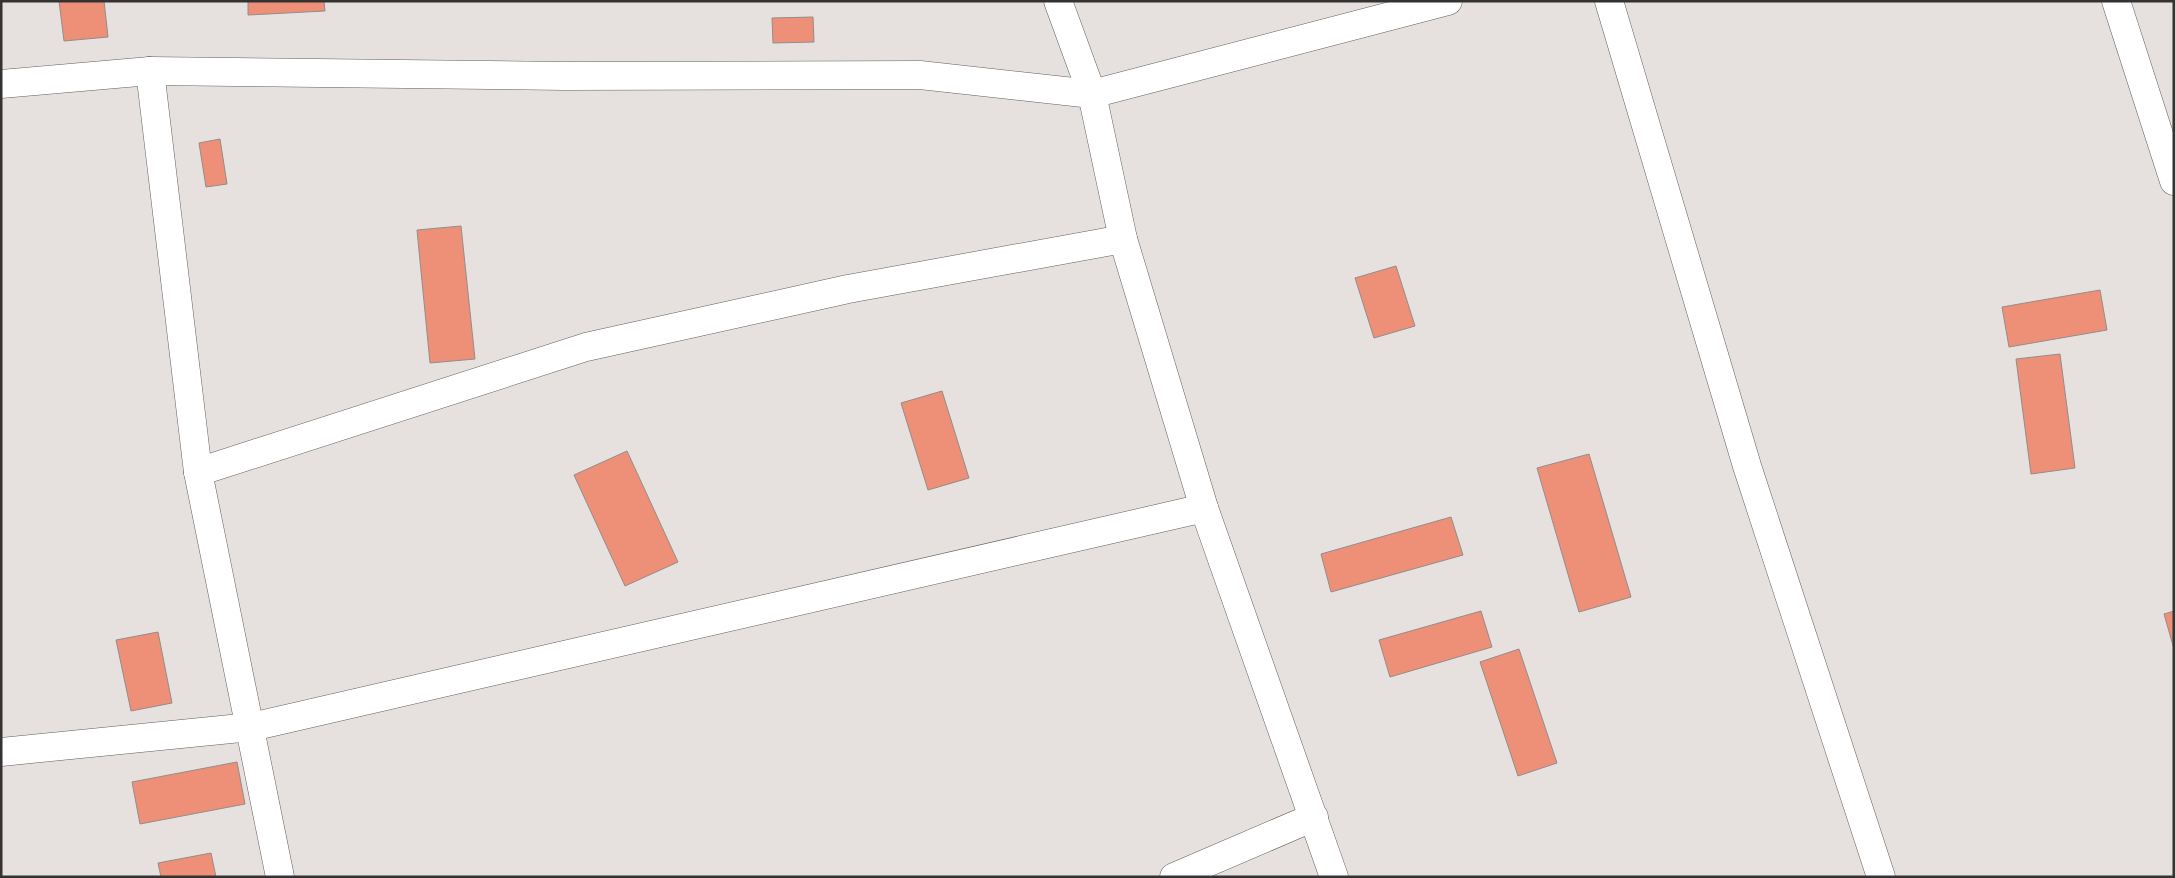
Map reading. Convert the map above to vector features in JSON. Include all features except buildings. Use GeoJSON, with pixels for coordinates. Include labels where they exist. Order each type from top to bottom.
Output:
{"type":"FeatureCollection","features":[{"type":"Feature","properties":{"kind":"street"},"geometry":{"type":"LineString","coordinates":[[1058,1],[1092,94],[1123,239],[1204,508],[1334,877]]}},
{"type":"Feature","properties":{"kind":"street"},"geometry":{"type":"LineString","coordinates":[[1,84],[150,71],[564,76],[920,75],[1092,94],[1448,1]]}},
{"type":"Feature","properties":{"kind":"street"},"geometry":{"type":"LineString","coordinates":[[1609,1],[1747,466],[1882,877]]}},
{"type":"Feature","properties":{"kind":"street"},"geometry":{"type":"LineString","coordinates":[[2116,1],[2174,181]]}},
{"type":"Feature","properties":{"kind":"street"},"geometry":{"type":"LineString","coordinates":[[150,71],[198,472],[280,877]]}},
{"type":"Feature","properties":{"kind":"street"},"geometry":{"type":"LineString","coordinates":[[198,472],[586,347],[848,289],[1123,239]]}},
{"type":"Feature","properties":{"kind":"street"},"geometry":{"type":"LineString","coordinates":[[1,752],[251,727],[1204,508]]}},
{"type":"Feature","properties":{"kind":"street"},"geometry":{"type":"LineString","coordinates":[[1174,877],[1314,817]]}}]}
